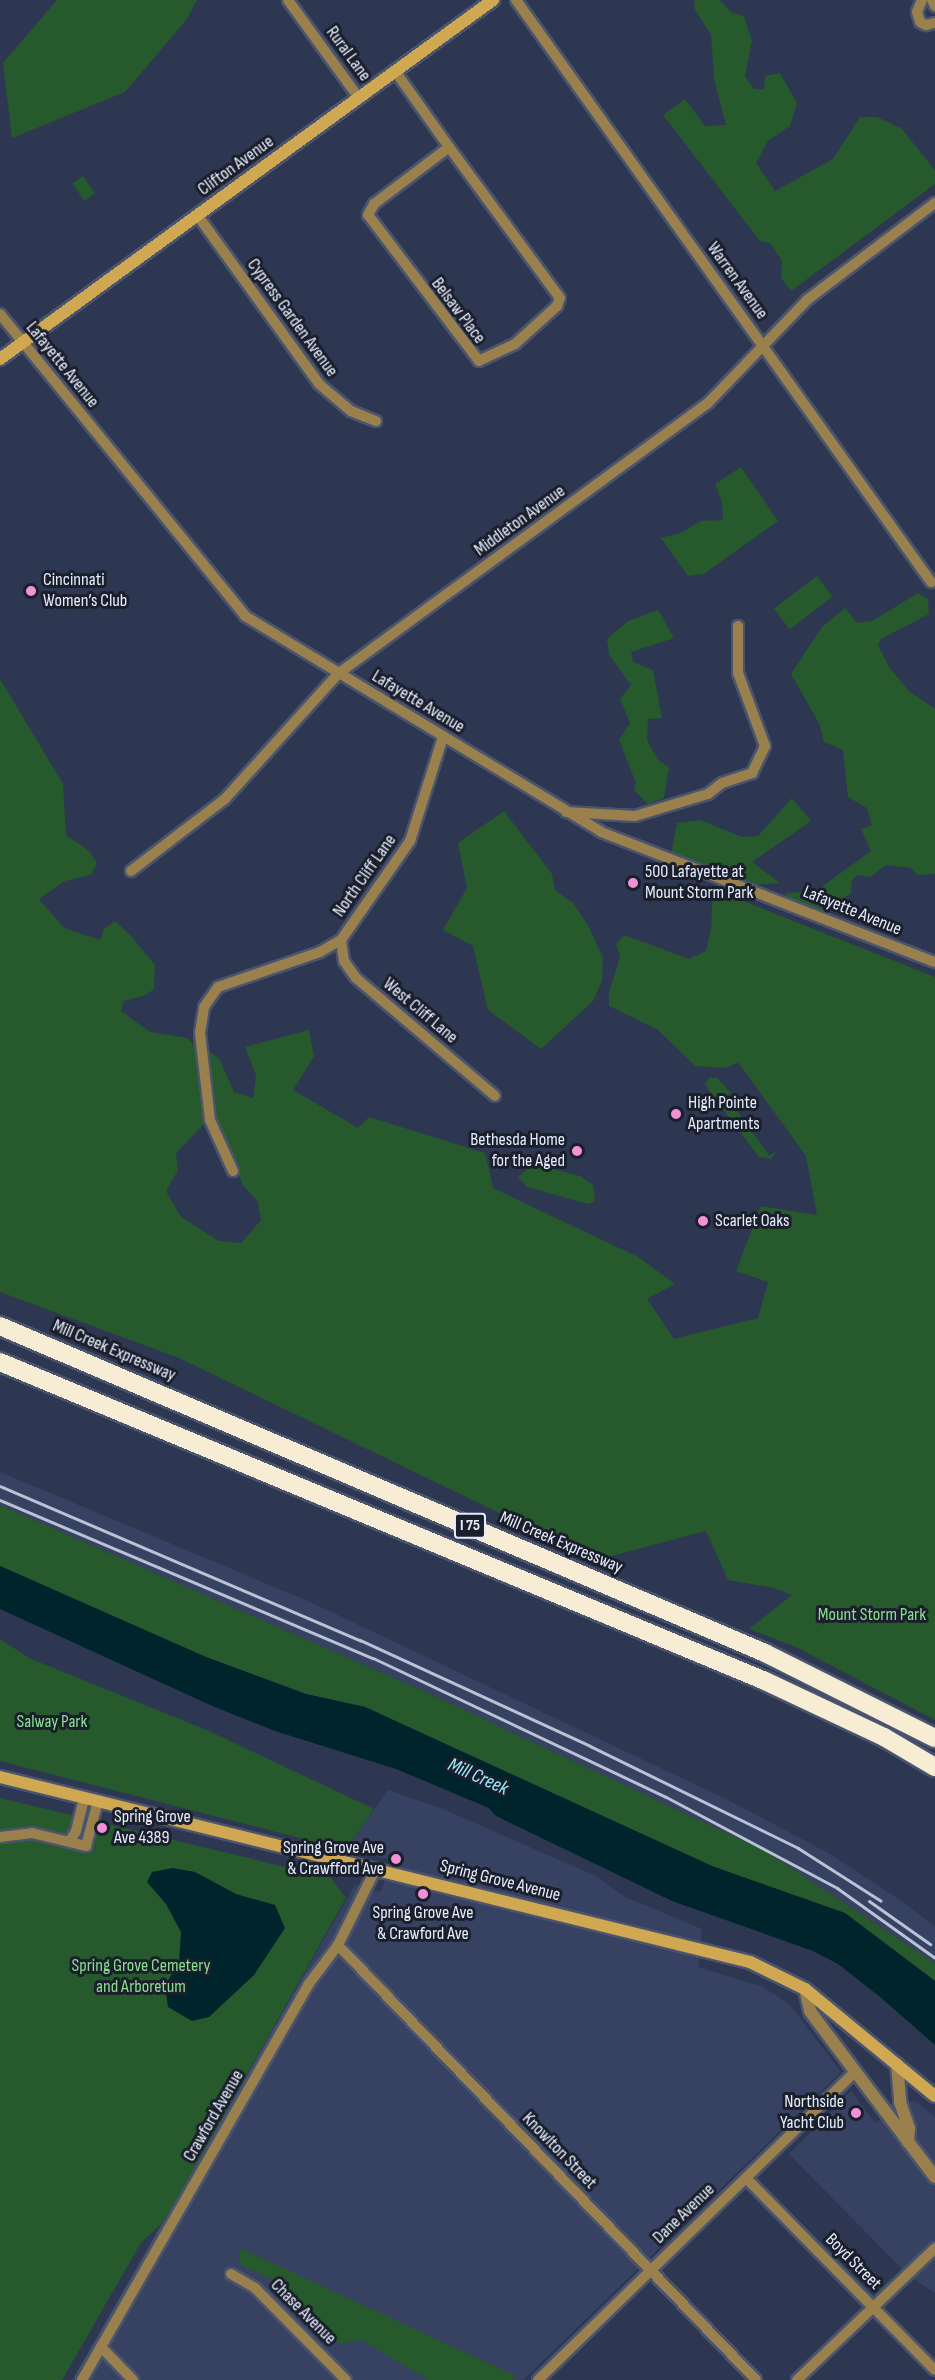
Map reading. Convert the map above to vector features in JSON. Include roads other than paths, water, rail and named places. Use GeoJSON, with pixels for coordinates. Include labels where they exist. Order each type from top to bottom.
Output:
{"type":"FeatureCollection","features":[{"type":"Feature","properties":{"kind":"highway","name":"Mill Creek Expressway"},"geometry":{"type":"LineString","coordinates":[[0,1326],[765,1653],[935,1738]]}},
{"type":"Feature","properties":{"kind":"highway","name":"I 75"},"geometry":{"type":"LineString","coordinates":[[0,1362],[764,1680],[884,1737],[935,1767]]}},
{"type":"Feature","properties":{"kind":"main road","name":"Clifton Avenue"},"geometry":{"type":"LineString","coordinates":[[0,359],[493,0]]}},
{"type":"Feature","properties":{"kind":"main road","name":"Spring Grove Avenue"},"geometry":{"type":"LineString","coordinates":[[0,1777],[750,1962],[805,1989],[935,2096]]}},
{"type":"Feature","properties":{"kind":"street","name":"Rural Lane"},"geometry":{"type":"LineString","coordinates":[[288,0],[359,98]]}},
{"type":"Feature","properties":{"kind":"street","name":"Warren Avenue"},"geometry":{"type":"LineString","coordinates":[[516,0],[931,582]]}},
{"type":"Feature","properties":{"kind":"street"},"geometry":{"type":"LineString","coordinates":[[922,0],[917,12],[920,22],[926,25],[935,23]]}},
{"type":"Feature","properties":{"kind":"street"},"geometry":{"type":"LineString","coordinates":[[932,0],[935,6]]}},
{"type":"Feature","properties":{"kind":"street","name":"Belsaw Place"},"geometry":{"type":"LineString","coordinates":[[395,71],[560,298],[557,306],[515,344],[479,361],[368,215],[374,204],[449,147]]}},
{"type":"Feature","properties":{"kind":"street","name":"Middleton Avenue"},"geometry":{"type":"LineString","coordinates":[[131,871],[225,799],[339,673],[708,403],[807,300],[935,203]]}},
{"type":"Feature","properties":{"kind":"street","name":"Cypress Garden Avenue"},"geometry":{"type":"LineString","coordinates":[[198,216],[319,384],[351,411],[376,421]]}},
{"type":"Feature","properties":{"kind":"street","name":"Lafayette Avenue"},"geometry":{"type":"LineString","coordinates":[[0,314],[234,607],[565,813],[601,832],[935,962]]}},
{"type":"Feature","properties":{"kind":"street"},"geometry":{"type":"LineString","coordinates":[[565,813],[635,816],[708,794],[722,783],[752,773],[765,746],[738,673],[738,626]]}},
{"type":"Feature","properties":{"kind":"street","name":"North Cliff Lane"},"geometry":{"type":"LineString","coordinates":[[233,1171],[211,1121],[200,1033],[210,994],[251,973],[320,952],[341,940],[410,841],[443,737]]}},
{"type":"Feature","properties":{"kind":"street","name":"West Cliff Lane"},"geometry":{"type":"LineString","coordinates":[[341,940],[344,961],[356,978],[495,1096]]}},
{"type":"Feature","properties":{"kind":"street"},"geometry":{"type":"LineString","coordinates":[[70,1841],[76,1831],[84,1798]]}},
{"type":"Feature","properties":{"kind":"street"},"geometry":{"type":"LineString","coordinates":[[0,1837],[32,1833],[86,1846],[98,1801]]}},
{"type":"Feature","properties":{"kind":"street","name":"Crawford Avenue"},"geometry":{"type":"LineString","coordinates":[[82,2380],[308,1985],[338,1945],[375,1870]]}},
{"type":"Feature","properties":{"kind":"street","name":"Knowlton Street"},"geometry":{"type":"LineString","coordinates":[[338,1945],[756,2380]]}},
{"type":"Feature","properties":{"kind":"street"},"geometry":{"type":"LineString","coordinates":[[805,1989],[810,2011],[854,2073],[935,2177]]}},
{"type":"Feature","properties":{"kind":"street"},"geometry":{"type":"LineString","coordinates":[[897,2064],[908,2142]]}},
{"type":"Feature","properties":{"kind":"street","name":"Dane Avenue"},"geometry":{"type":"LineString","coordinates":[[538,2380],[854,2073]]}},
{"type":"Feature","properties":{"kind":"street","name":"Boyd Street"},"geometry":{"type":"LineString","coordinates":[[746,2178],[935,2370]]}},
{"type":"Feature","properties":{"kind":"street"},"geometry":{"type":"LineString","coordinates":[[797,2380],[935,2248]]}},
{"type":"Feature","properties":{"kind":"street","name":"Chase Avenue"},"geometry":{"type":"LineString","coordinates":[[231,2274],[255,2288],[346,2380]]}},
{"type":"Feature","properties":{"kind":"street"},"geometry":{"type":"LineString","coordinates":[[101,2347],[133,2380]]}},
{"type":"Feature","properties":{"kind":"water","name":"Mill Creek"},"geometry":{"type":"Polygon","coordinates":[[[0,1566],[206,1657],[306,1694],[365,1707],[712,1866],[845,1913],[935,1981],[935,2045],[838,1964],[813,1951],[672,1901],[496,1816],[489,1808],[396,1769],[275,1731],[210,1705],[0,1609],[0,1566]]]}},
{"type":"Feature","properties":{"kind":"water"},"geometry":{"type":"Polygon","coordinates":[[[173,1868],[195,1872],[236,1894],[275,1905],[285,1928],[254,1975],[209,2017],[192,2021],[168,2007],[165,1985],[179,1963],[181,1932],[166,1904],[147,1882],[152,1872],[173,1868]]]}},
{"type":"Feature","properties":{"kind":"railway"},"geometry":{"type":"LineString","coordinates":[[0,1486],[360,1640],[590,1746],[798,1848],[881,1901]]}},
{"type":"Feature","properties":{"kind":"railway"},"geometry":{"type":"LineString","coordinates":[[0,1500],[373,1658],[666,1797],[837,1888],[935,1958]]}},
{"type":"Feature","properties":{"kind":"railway"},"geometry":{"type":"LineString","coordinates":[[869,1901],[930,1944]]}},
{"type":"Feature","properties":{"kind":"place","name":"Cincinnati Women’s Club"},"geometry":{"type":"Point","coordinates":[31,591]}},
{"type":"Feature","properties":{"kind":"place","name":"500 Lafayette at Mount Storm Park"},"geometry":{"type":"Point","coordinates":[633,883]}},
{"type":"Feature","properties":{"kind":"place","name":"High Pointe Apartments"},"geometry":{"type":"Point","coordinates":[676,1114]}},
{"type":"Feature","properties":{"kind":"place","name":"Bethesda Home for the Aged"},"geometry":{"type":"Point","coordinates":[577,1151]}},
{"type":"Feature","properties":{"kind":"place","name":"Scarlet Oaks"},"geometry":{"type":"Point","coordinates":[703,1221]}},
{"type":"Feature","properties":{"kind":"place","name":"Spring Grove Ave 4389"},"geometry":{"type":"Point","coordinates":[102,1828]}},
{"type":"Feature","properties":{"kind":"place","name":"Spring Grove Ave & Crawfford Ave"},"geometry":{"type":"Point","coordinates":[396,1859]}},
{"type":"Feature","properties":{"kind":"place","name":"Spring Grove Ave & Crawford Ave"},"geometry":{"type":"Point","coordinates":[423,1894]}},
{"type":"Feature","properties":{"kind":"place","name":"Northside Yacht Club"},"geometry":{"type":"Point","coordinates":[856,2113]}},
{"type":"Feature","properties":{"kind":"park label","name":"Mount Storm Park"},"geometry":{"type":"Point","coordinates":[872,1615]}},
{"type":"Feature","properties":{"kind":"park label","name":"Salway Park"},"geometry":{"type":"Point","coordinates":[52,1722]}},
{"type":"Feature","properties":{"kind":"park label","name":"Spring Grove Cemetery and Arboretum"},"geometry":{"type":"Point","coordinates":[141,1977]}}]}
